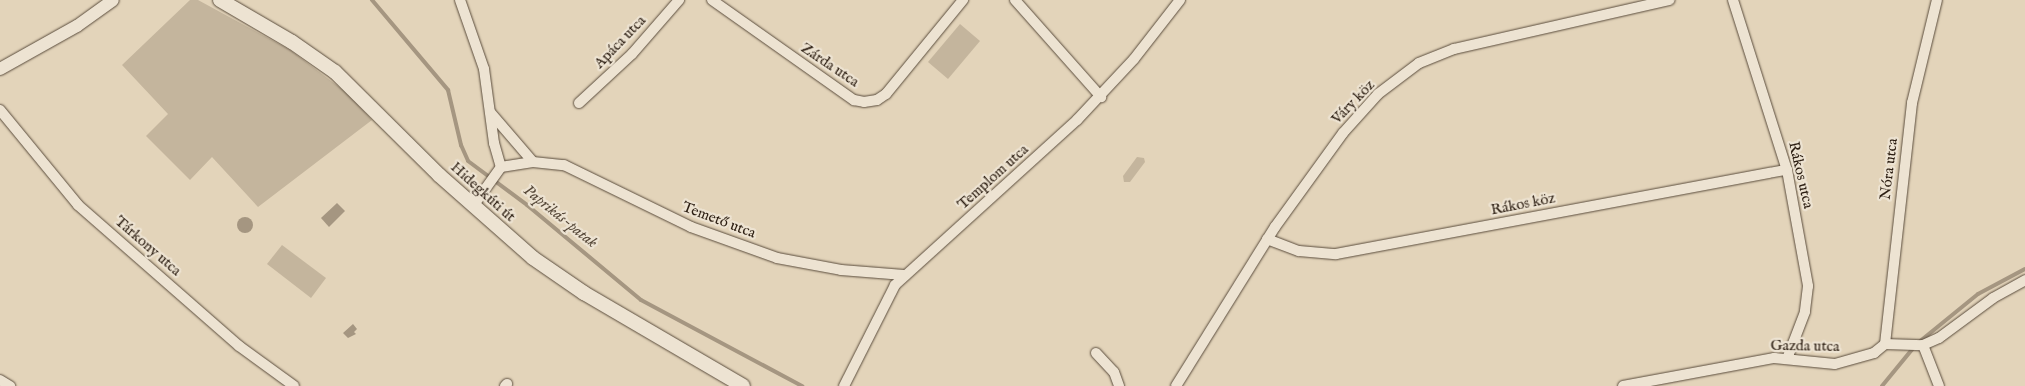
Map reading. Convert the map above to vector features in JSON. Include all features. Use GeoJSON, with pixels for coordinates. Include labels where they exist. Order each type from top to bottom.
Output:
{"type":"FeatureCollection","features":[{"type":"Feature","properties":{"kind":"main road","name":"Hidegkúti út"},"geometry":{"type":"LineString","coordinates":[[220,0],[300,47],[335,72],[473,206],[533,258],[576,289],[743,386]]}},
{"type":"Feature","properties":{"kind":"street"},"geometry":{"type":"LineString","coordinates":[[0,69],[77,26],[113,0]]}},
{"type":"Feature","properties":{"kind":"street"},"geometry":{"type":"LineString","coordinates":[[460,0],[484,69],[499,171],[473,206]]}},
{"type":"Feature","properties":{"kind":"street","name":"Apáca utca"},"geometry":{"type":"LineString","coordinates":[[579,103],[632,54],[679,0]]}},
{"type":"Feature","properties":{"kind":"street","name":"Zárda utca"},"geometry":{"type":"LineString","coordinates":[[712,0],[854,100],[864,102],[877,100],[886,94],[963,0]]}},
{"type":"Feature","properties":{"kind":"street"},"geometry":{"type":"LineString","coordinates":[[1015,0],[1101,97]]}},
{"type":"Feature","properties":{"kind":"street","name":"Templom utca"},"geometry":{"type":"LineString","coordinates":[[844,386],[895,285],[1032,163],[1101,97],[1180,0]]}},
{"type":"Feature","properties":{"kind":"street","name":"Váry köz"},"geometry":{"type":"LineString","coordinates":[[1176,386],[1267,239],[1342,134],[1378,94],[1419,63],[1454,48],[1669,0]]}},
{"type":"Feature","properties":{"kind":"street","name":"Rákos utca"},"geometry":{"type":"LineString","coordinates":[[1733,0],[1787,170],[1808,299],[1787,359]]}},
{"type":"Feature","properties":{"kind":"street","name":"Nóra utca"},"geometry":{"type":"LineString","coordinates":[[1885,344],[1912,103],[1937,0]]}},
{"type":"Feature","properties":{"kind":"street","name":"Tárkony utca"},"geometry":{"type":"LineString","coordinates":[[0,110],[78,205],[239,346],[294,386]]}},
{"type":"Feature","properties":{"kind":"street"},"geometry":{"type":"LineString","coordinates":[[490,112],[533,162]]}},
{"type":"Feature","properties":{"kind":"street","name":"Temető utca"},"geometry":{"type":"LineString","coordinates":[[499,171],[533,162],[548,162],[581,171],[634,200],[692,227],[777,258],[841,270],[904,275]]}},
{"type":"Feature","properties":{"kind":"street","name":"Rákos köz"},"geometry":{"type":"LineString","coordinates":[[1267,239],[1299,251],[1336,254],[1787,170]]}},
{"type":"Feature","properties":{"kind":"street"},"geometry":{"type":"LineString","coordinates":[[1885,344],[1923,345],[1939,338],[1993,298],[2025,280]]}},
{"type":"Feature","properties":{"kind":"street","name":"Gazda utca"},"geometry":{"type":"LineString","coordinates":[[1623,386],[1787,359],[1835,364],[1867,356],[1885,344]]}},
{"type":"Feature","properties":{"kind":"street"},"geometry":{"type":"LineString","coordinates":[[1923,345],[1938,386]]}},
{"type":"Feature","properties":{"kind":"street"},"geometry":{"type":"LineString","coordinates":[[1096,353],[1114,372],[1119,386]]}},
{"type":"Feature","properties":{"kind":"street"},"geometry":{"type":"LineString","coordinates":[[0,380],[10,386]]}},
{"type":"Feature","properties":{"kind":"shaded area"},"geometry":{"type":"Polygon","coordinates":[[[190,0],[198,0],[290,50],[347,93],[372,120],[258,207],[212,157],[190,180],[146,136],[168,114],[122,65],[190,0]]]}},
{"type":"Feature","properties":{"kind":"shaded area"},"geometry":{"type":"Polygon","coordinates":[[[960,24],[980,41],[948,79],[928,62],[960,24]]]}},
{"type":"Feature","properties":{"kind":"shaded area"},"geometry":{"type":"Polygon","coordinates":[[[1137,157],[1144,158],[1145,162],[1130,182],[1124,182],[1123,176],[1137,157]]]}},
{"type":"Feature","properties":{"kind":"shaded area"},"geometry":{"type":"Polygon","coordinates":[[[337,203],[345,211],[329,227],[321,218],[337,203]]]}},
{"type":"Feature","properties":{"kind":"shaded area"},"geometry":{"type":"Polygon","coordinates":[[[245,217],[253,225],[245,233],[237,225],[245,217]]]}},
{"type":"Feature","properties":{"kind":"shaded area"},"geometry":{"type":"Polygon","coordinates":[[[282,245],[326,278],[311,298],[267,264],[282,245]]]}},
{"type":"Feature","properties":{"kind":"shaded area"},"geometry":{"type":"Polygon","coordinates":[[[353,324],[357,329],[354,332],[356,334],[348,338],[343,333],[353,324]]]}},
{"type":"Feature","properties":{"kind":"waterway","name":"Paprikás-patak"},"geometry":{"type":"LineString","coordinates":[[372,0],[448,90],[461,145],[468,161],[527,205],[641,300],[802,386]]}},
{"type":"Feature","properties":{"kind":"waterway","name":"Paprikás-patak"},"geometry":{"type":"LineString","coordinates":[[1919,342],[1978,294],[2025,269]]}},
{"type":"Feature","properties":{"kind":"waterway","name":"Paprikás-patak"},"geometry":{"type":"LineString","coordinates":[[1882,386],[1914,347]]}}]}
